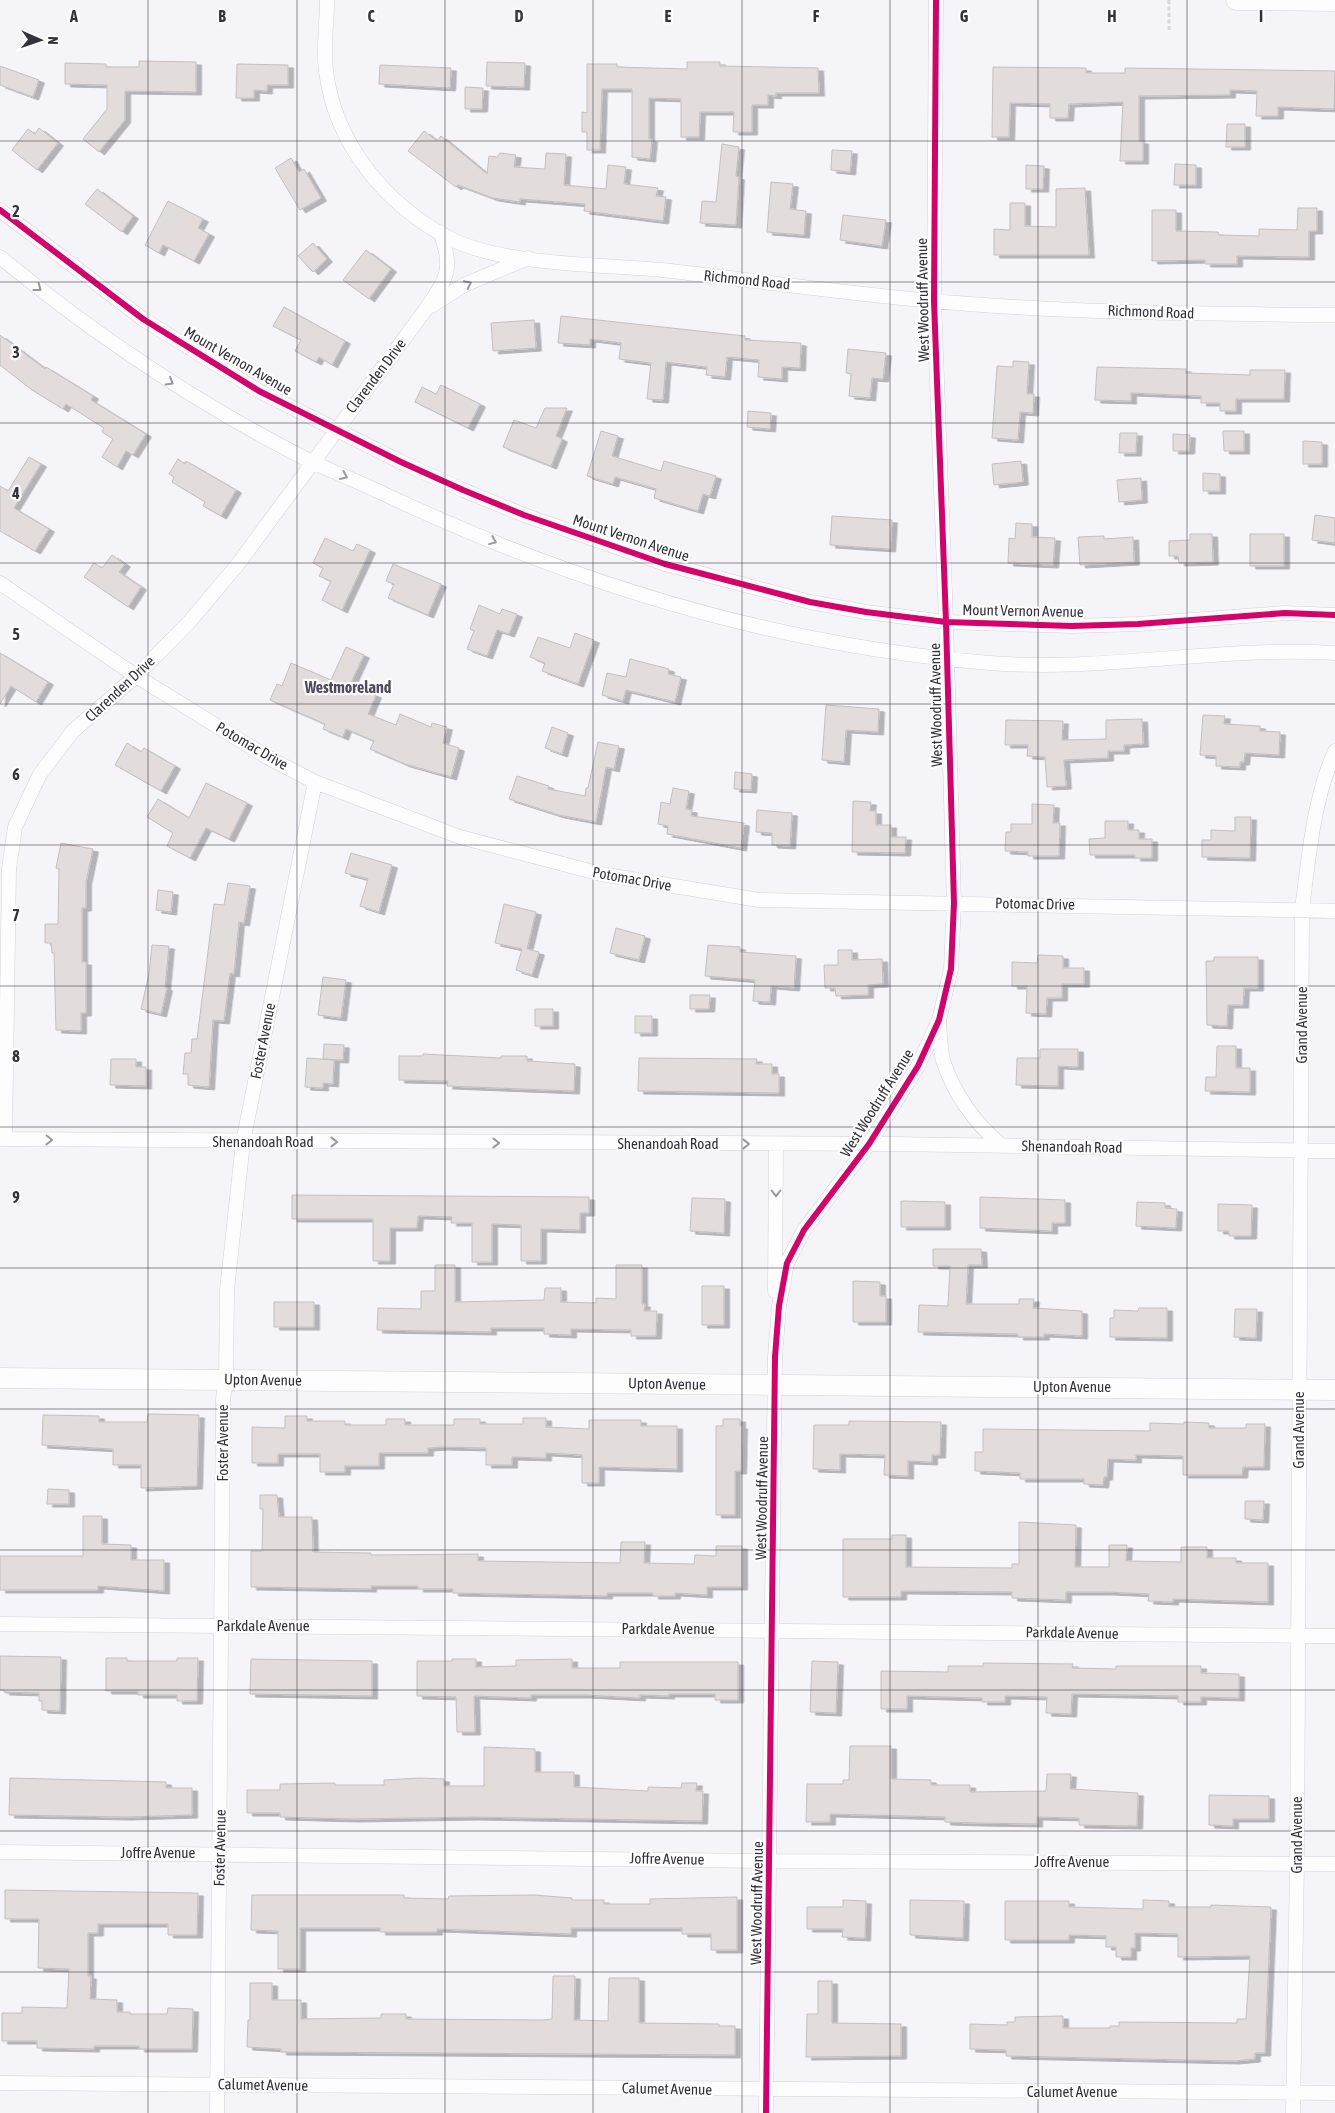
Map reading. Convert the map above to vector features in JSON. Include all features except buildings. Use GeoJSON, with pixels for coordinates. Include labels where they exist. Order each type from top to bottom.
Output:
{"type":"FeatureCollection","features":[{"type":"Feature","properties":{"kind":"street","name":"Richmond Road"},"geometry":{"type":"LineString","coordinates":[[327,0],[326,69],[332,99],[342,131],[355,156],[371,176],[409,212],[448,238],[488,252],[528,258],[934,301],[1165,314],[1335,315]]}},
{"type":"Feature","properties":{"kind":"street","name":"West Woodruff Avenue"},"geometry":{"type":"LineString","coordinates":[[775,1357],[779,1306],[787,1263],[804,1230],[869,1144],[918,1066],[939,1020],[951,969],[954,903],[948,659],[934,301],[936,0]]}},
{"type":"Feature","properties":{"kind":"street"},"geometry":{"type":"LineString","coordinates":[[1236,0],[1335,1]]}},
{"type":"Feature","properties":{"kind":"street","name":"Mount Vernon Avenue"},"geometry":{"type":"LineString","coordinates":[[0,210],[144,319],[259,391],[401,462],[472,493],[524,515],[665,564],[810,602],[866,612],[946,622],[1072,626],[1138,624],[1285,613],[1335,615]]}},
{"type":"Feature","properties":{"kind":"street","name":"Clarenden Drive"},"geometry":{"type":"LineString","coordinates":[[3,1139],[9,869],[15,827],[40,774],[73,732],[136,676],[191,620],[238,564],[443,284],[448,266],[448,251],[440,232]]}},
{"type":"Feature","properties":{"kind":"street"},"geometry":{"type":"LineString","coordinates":[[0,257],[79,319],[164,378],[313,462],[427,515],[608,585],[707,614],[799,636],[899,654],[948,659],[995,663],[1051,664],[1259,651],[1335,653]]}},
{"type":"Feature","properties":{"kind":"street","name":"Clarenden Drive"},"geometry":{"type":"LineString","coordinates":[[426,309],[464,285],[528,258]]}},
{"type":"Feature","properties":{"kind":"street","name":"Potomac Drive"},"geometry":{"type":"LineString","coordinates":[[0,583],[136,676],[267,757],[315,782],[460,837],[601,874],[759,900],[1335,911]]}},
{"type":"Feature","properties":{"kind":"street","name":"Grand Avenue"},"geometry":{"type":"LineString","coordinates":[[1293,2113],[1297,1863],[1302,909],[1312,836],[1327,768],[1335,751]]}},
{"type":"Feature","properties":{"kind":"street","name":"Foster Avenue"},"geometry":{"type":"LineString","coordinates":[[217,2113],[223,1399],[226,1380],[227,1290],[243,1142],[315,782]]}},
{"type":"Feature","properties":{"kind":"street","name":"West Woodruff Avenue"},"geometry":{"type":"LineString","coordinates":[[939,1020],[942,1058],[956,1093],[971,1113],[1001,1146]]}},
{"type":"Feature","properties":{"kind":"street","name":"Shenandoah Road"},"geometry":{"type":"LineString","coordinates":[[3,1139],[243,1142],[869,1144],[1335,1151]]}},
{"type":"Feature","properties":{"kind":"street","name":"West Woodruff Avenue"},"geometry":{"type":"LineString","coordinates":[[766,2113],[773,1630],[776,1144]]}},
{"type":"Feature","properties":{"kind":"street","name":"Upton Avenue"},"geometry":{"type":"LineString","coordinates":[[0,1378],[1335,1390]]}},
{"type":"Feature","properties":{"kind":"street","name":"Parkdale Avenue"},"geometry":{"type":"LineString","coordinates":[[0,1624],[1335,1636]]}},
{"type":"Feature","properties":{"kind":"street","name":"Joffre Avenue"},"geometry":{"type":"LineString","coordinates":[[0,1852],[770,1861],[1335,1864]]}},
{"type":"Feature","properties":{"kind":"street","name":"Calumet Avenue"},"geometry":{"type":"LineString","coordinates":[[0,2082],[766,2090],[1335,2093]]}},
{"type":"Feature","properties":{"kind":"path"},"geometry":{"type":"LineString","coordinates":[[1169,0],[1169,32]]}},
{"type":"Feature","properties":{"kind":"cycle path"},"geometry":{"type":"LineString","coordinates":[[766,2113],[775,1357],[779,1306],[787,1263],[804,1230],[869,1144],[918,1066],[939,1020],[951,969],[954,903],[934,301],[936,0]]}},
{"type":"Feature","properties":{"kind":"cycle path"},"geometry":{"type":"LineString","coordinates":[[0,210],[143,319],[259,391],[401,462],[463,490],[524,515],[665,564],[810,602],[866,612],[946,622],[1072,626],[1138,624],[1285,613],[1335,615]]}},
{"type":"Feature","properties":{"kind":"district","name":"Westmoreland"},"geometry":{"type":"Point","coordinates":[348,687]}}]}
